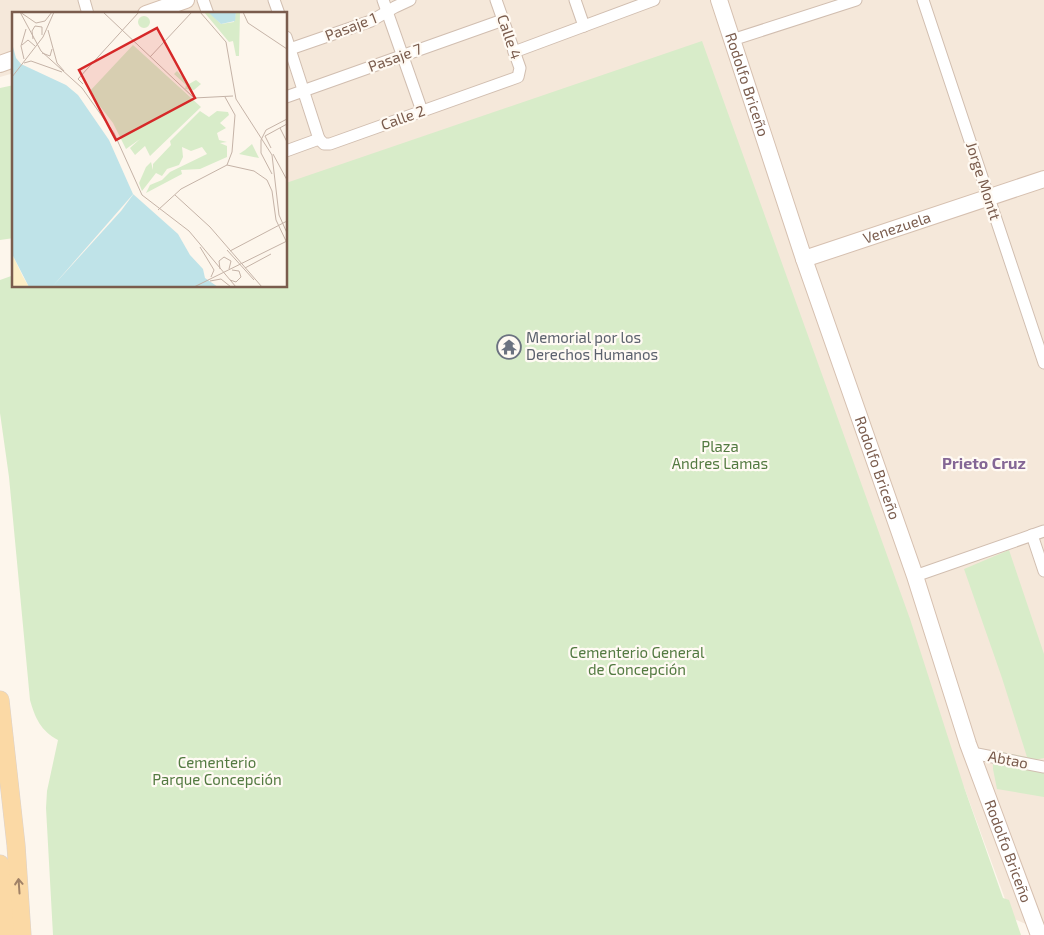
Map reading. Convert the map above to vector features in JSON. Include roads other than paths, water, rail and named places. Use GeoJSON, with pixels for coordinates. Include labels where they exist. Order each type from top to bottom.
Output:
{"type":"FeatureCollection","features":[{"type":"Feature","properties":{"kind":"main road"},"geometry":{"type":"LineString","coordinates":[[0,700],[16,845],[22,935]]}},
{"type":"Feature","properties":{"kind":"main road"},"geometry":{"type":"LineString","coordinates":[[0,864],[5,935]]}},
{"type":"Feature","properties":{"kind":"street"},"geometry":{"type":"LineString","coordinates":[[162,7],[186,0]]}},
{"type":"Feature","properties":{"kind":"street"},"geometry":{"type":"LineString","coordinates":[[203,0],[207,12]]}},
{"type":"Feature","properties":{"kind":"street"},"geometry":{"type":"LineString","coordinates":[[274,0],[278,12]]}},
{"type":"Feature","properties":{"kind":"street"},"geometry":{"type":"LineString","coordinates":[[383,0],[422,111]]}},
{"type":"Feature","properties":{"kind":"street","name":"Pasaje 1"},"geometry":{"type":"LineString","coordinates":[[290,49],[371,21],[395,6],[410,0]]}},
{"type":"Feature","properties":{"kind":"street","name":"Calle 4"},"geometry":{"type":"LineString","coordinates":[[496,0],[520,68],[520,74]]}},
{"type":"Feature","properties":{"kind":"street"},"geometry":{"type":"LineString","coordinates":[[575,0],[584,26]]}},
{"type":"Feature","properties":{"kind":"street"},"geometry":{"type":"LineString","coordinates":[[514,52],[654,0]]}},
{"type":"Feature","properties":{"kind":"street","name":"Rodolfo Briceño"},"geometry":{"type":"LineString","coordinates":[[719,0],[804,259],[915,576],[972,753],[1039,935]]}},
{"type":"Feature","properties":{"kind":"street"},"geometry":{"type":"LineString","coordinates":[[732,40],[856,0]]}},
{"type":"Feature","properties":{"kind":"street","name":"Jorge Montt"},"geometry":{"type":"LineString","coordinates":[[923,0],[1044,363]]}},
{"type":"Feature","properties":{"kind":"street","name":"Pasaje 7"},"geometry":{"type":"LineString","coordinates":[[288,96],[503,20]]}},
{"type":"Feature","properties":{"kind":"street"},"geometry":{"type":"LineString","coordinates":[[288,43],[319,139]]}},
{"type":"Feature","properties":{"kind":"street"},"geometry":{"type":"LineString","coordinates":[[0,64],[12,60]]}},
{"type":"Feature","properties":{"kind":"street","name":"Calle 2"},"geometry":{"type":"LineString","coordinates":[[288,150],[319,139],[324,144],[330,144],[515,79],[520,74]]}},
{"type":"Feature","properties":{"kind":"street","name":"Venezuela"},"geometry":{"type":"LineString","coordinates":[[804,259],[1044,179]]}},
{"type":"Feature","properties":{"kind":"street"},"geometry":{"type":"LineString","coordinates":[[915,576],[1044,531]]}},
{"type":"Feature","properties":{"kind":"street"},"geometry":{"type":"LineString","coordinates":[[1032,535],[1044,571]]}},
{"type":"Feature","properties":{"kind":"street","name":"Abtao"},"geometry":{"type":"LineString","coordinates":[[972,753],[1044,767]]}},
{"type":"Feature","properties":{"kind":"place","name":"Memorial por los Derechos Humanos"},"geometry":{"type":"Point","coordinates":[509,347]}},
{"type":"Feature","properties":{"kind":"district","name":"Prieto Cruz"},"geometry":{"type":"Point","coordinates":[984,463]}},
{"type":"Feature","properties":{"kind":"park label","name":"Plaza Andres Lamas"},"geometry":{"type":"Point","coordinates":[720,456]}},
{"type":"Feature","properties":{"kind":"park label","name":"Cementerio General de Concepción"},"geometry":{"type":"Point","coordinates":[637,662]}},
{"type":"Feature","properties":{"kind":"park label","name":"Cementerio Parque Concepción"},"geometry":{"type":"Point","coordinates":[217,772]}}]}
